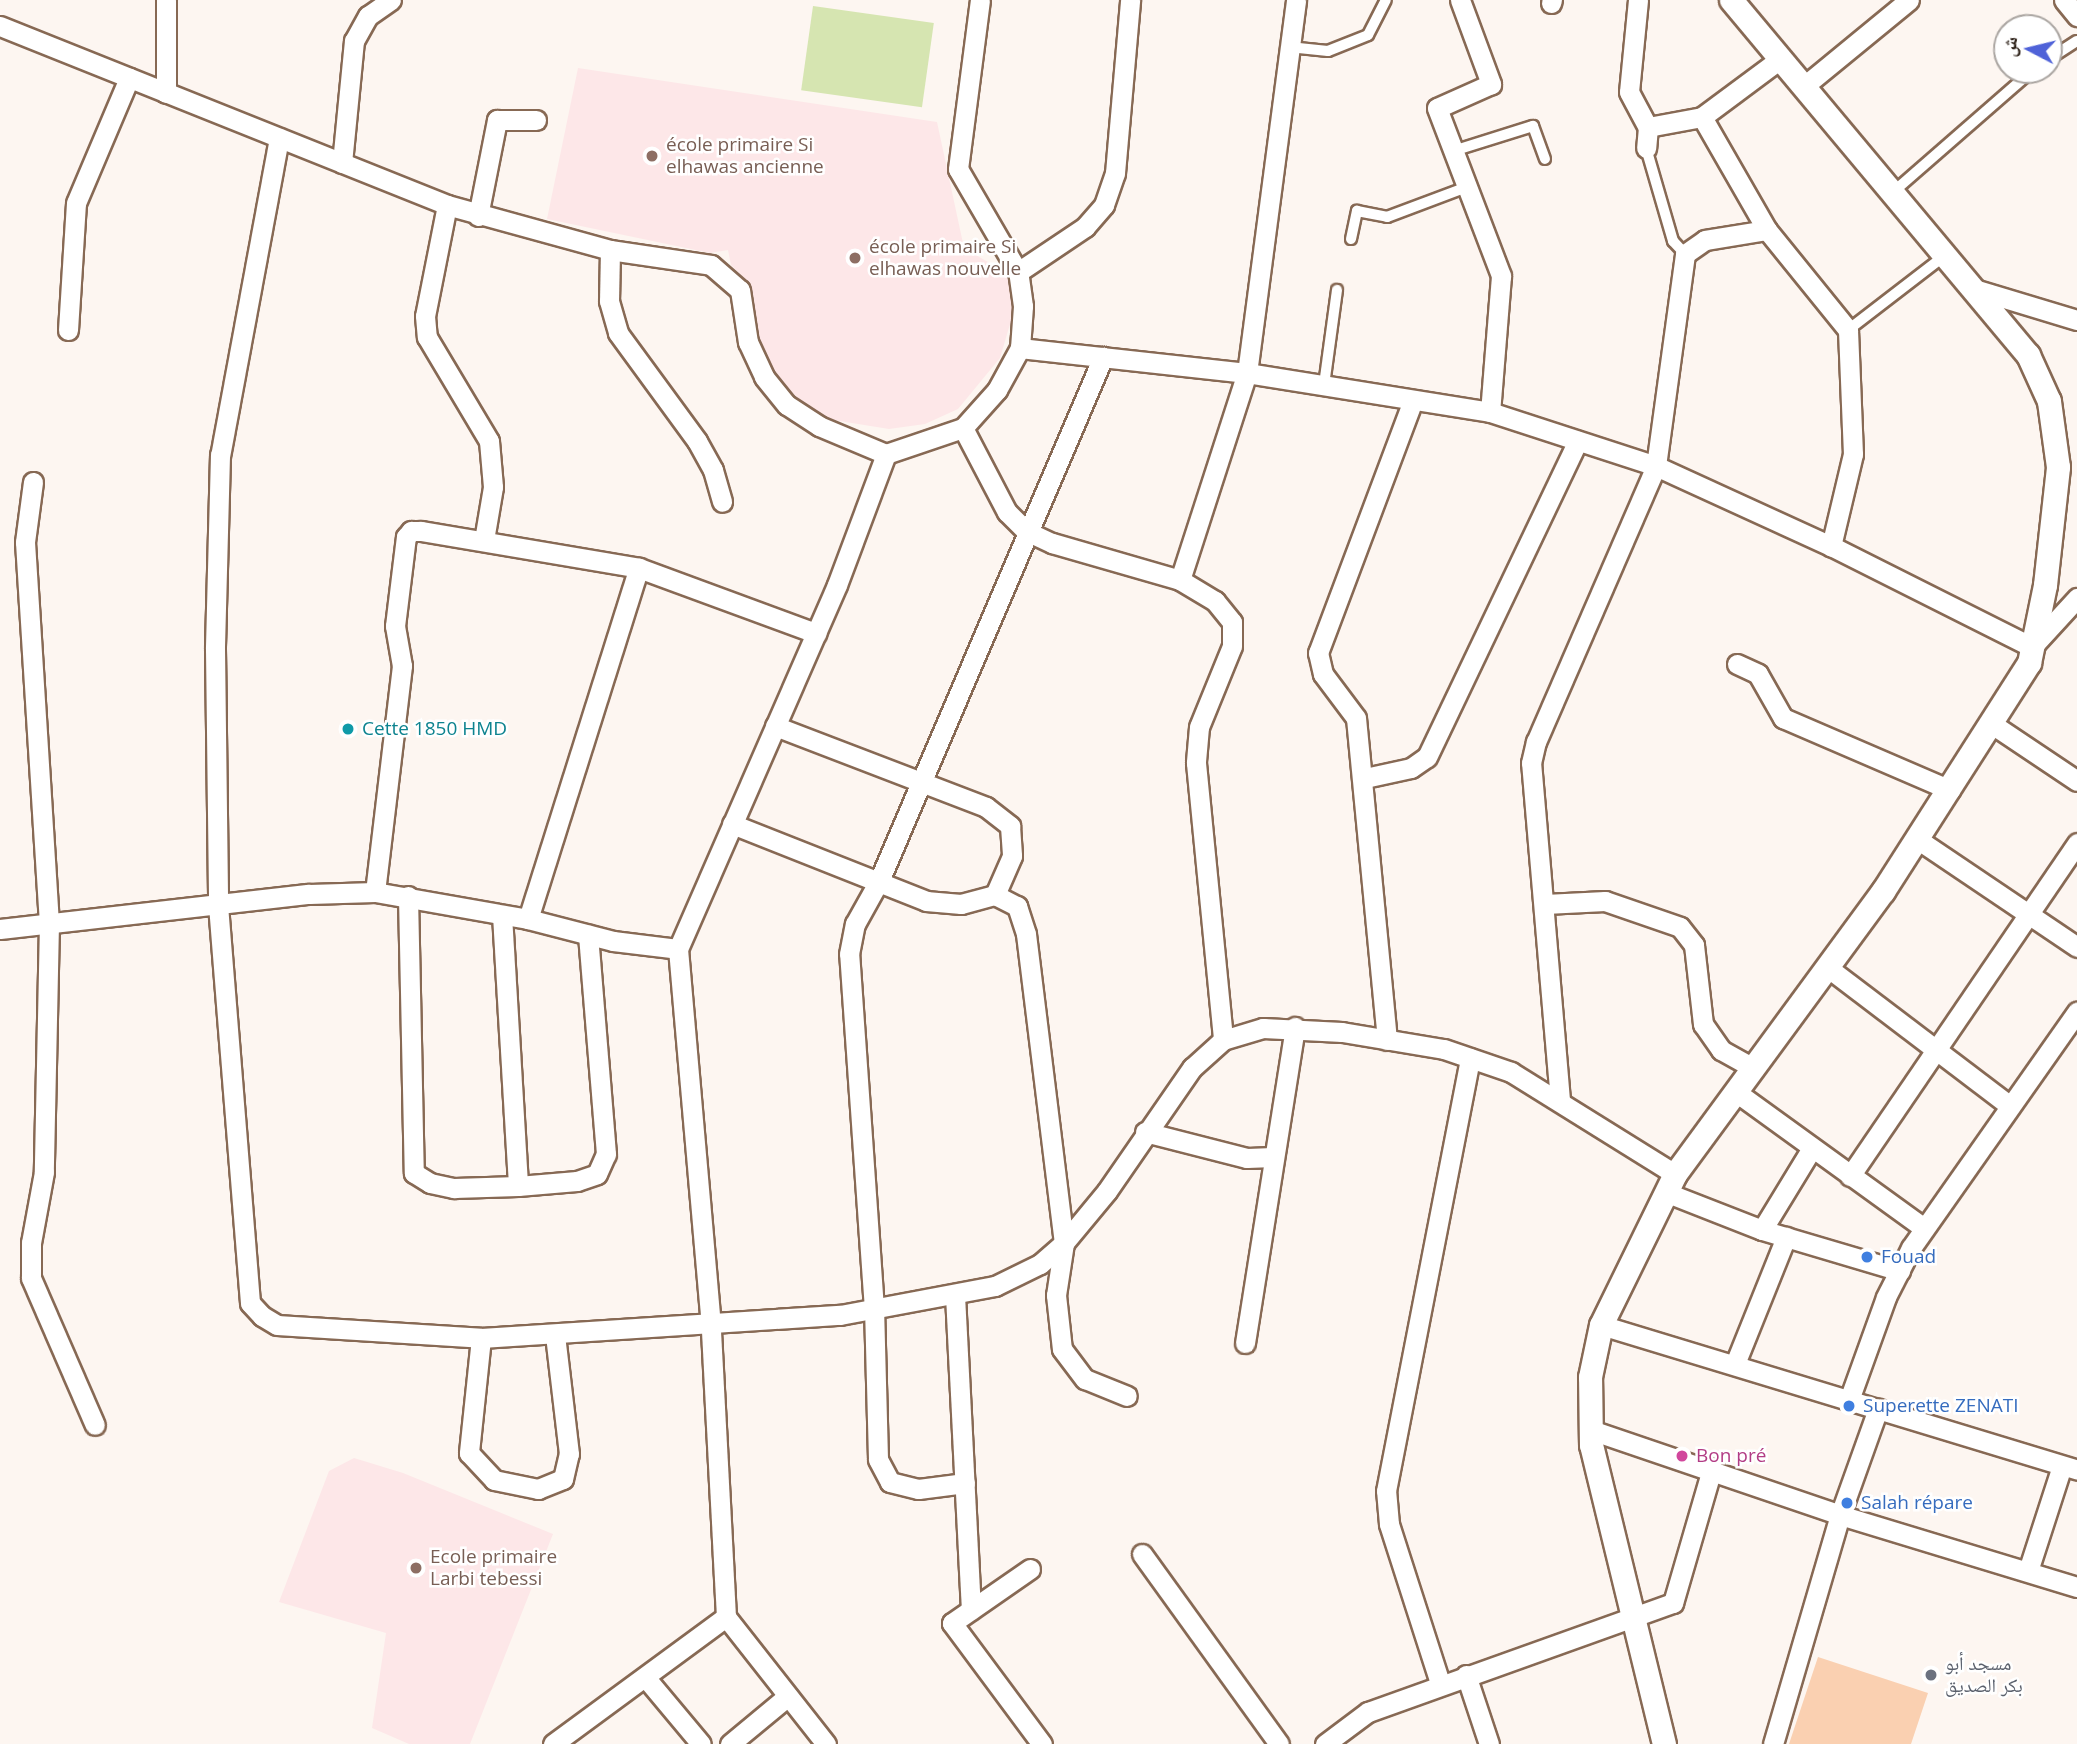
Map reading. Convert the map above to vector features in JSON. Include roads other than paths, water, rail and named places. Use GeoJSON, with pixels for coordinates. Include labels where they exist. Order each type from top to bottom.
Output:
{"type":"FeatureCollection","features":[{"type":"Feature","properties":{"kind":"street"},"geometry":{"type":"LineString","coordinates":[[166,0],[166,93]]}},
{"type":"Feature","properties":{"kind":"street"},"geometry":{"type":"LineString","coordinates":[[342,163],[354,41],[368,16],[391,0]]}},
{"type":"Feature","properties":{"kind":"street"},"geometry":{"type":"LineString","coordinates":[[0,26],[478,216],[610,250],[711,265],[740,289],[748,342],[764,377],[787,405],[819,426],[886,454],[963,428],[997,390],[1020,348],[1023,306],[1018,272],[958,169],[980,0]]}},
{"type":"Feature","properties":{"kind":"street"},"geometry":{"type":"LineString","coordinates":[[1018,272],[1085,227],[1104,205],[1115,173],[1130,0]]}},
{"type":"Feature","properties":{"kind":"street"},"geometry":{"type":"LineString","coordinates":[[1180,580],[1247,373],[1296,0]]}},
{"type":"Feature","properties":{"kind":"street"},"geometry":{"type":"LineString","coordinates":[[1460,0],[1491,84],[1437,108],[1501,276],[1490,412]]}},
{"type":"Feature","properties":{"kind":"street"},"geometry":{"type":"LineString","coordinates":[[1638,0],[1629,92],[1648,127],[1646,148]]}},
{"type":"Feature","properties":{"kind":"street"},"geometry":{"type":"LineString","coordinates":[[1664,1744],[1632,1617],[1591,1430],[1590,1377],[1601,1325],[1670,1183],[1917,839],[2029,663],[2051,538],[2058,467],[2049,401],[2028,355],[1731,0]]}},
{"type":"Feature","properties":{"kind":"street"},"geometry":{"type":"LineString","coordinates":[[1803,87],[1909,0]]}},
{"type":"Feature","properties":{"kind":"street"},"geometry":{"type":"LineString","coordinates":[[2064,0],[2077,16]]}},
{"type":"Feature","properties":{"kind":"street"},"geometry":{"type":"LineString","coordinates":[[1648,127],[1702,117],[1780,59]]}},
{"type":"Feature","properties":{"kind":"street"},"geometry":{"type":"LineString","coordinates":[[68,330],[76,203],[129,78]]}},
{"type":"Feature","properties":{"kind":"street"},"geometry":{"type":"LineString","coordinates":[[1702,117],[1767,230],[1847,330],[1853,454],[1831,546]]}},
{"type":"Feature","properties":{"kind":"street"},"geometry":{"type":"LineString","coordinates":[[478,216],[497,120],[536,120]]}},
{"type":"Feature","properties":{"kind":"street"},"geometry":{"type":"LineString","coordinates":[[279,138],[220,455],[215,649],[218,905],[250,1303],[277,1325],[481,1338],[555,1335],[711,1326],[874,1309],[995,1286],[1040,1264],[1064,1244],[1107,1191],[1145,1132],[1192,1068],[1223,1040],[1263,1028],[1295,1027],[1387,1040],[1470,1058],[1511,1072],[1560,1100],[1670,1183],[1762,1230],[1900,1271]]}},
{"type":"Feature","properties":{"kind":"street"},"geometry":{"type":"LineString","coordinates":[[447,205],[425,316],[427,337],[489,441],[493,486],[484,540]]}},
{"type":"Feature","properties":{"kind":"street"},"geometry":{"type":"LineString","coordinates":[[1560,1100],[1531,763],[1536,742],[1656,466],[1685,254],[1705,240],[1767,230]]}},
{"type":"Feature","properties":{"kind":"street"},"geometry":{"type":"LineString","coordinates":[[610,250],[609,301],[618,334],[697,441],[713,470],[722,502]]}},
{"type":"Feature","properties":{"kind":"street"},"geometry":{"type":"LineString","coordinates":[[1971,288],[2077,320]]}},
{"type":"Feature","properties":{"kind":"street"},"geometry":{"type":"LineString","coordinates":[[1020,348],[1247,373],[1490,412],[1656,466],[1831,546],[2032,648]]}},
{"type":"Feature","properties":{"kind":"street"},"geometry":{"type":"LineString","coordinates":[[965,1483],[918,1489],[890,1482],[878,1459],[874,1309],[848,984],[855,924],[879,881],[1026,531],[1103,357]]}},
{"type":"Feature","properties":{"kind":"street"},"geometry":{"type":"LineString","coordinates":[[1387,1040],[1365,778],[1356,718],[1323,674],[1318,653],[1413,400]]}},
{"type":"Feature","properties":{"kind":"street"},"geometry":{"type":"LineString","coordinates":[[963,428],[1007,513],[1026,531],[1052,543],[1180,580],[1215,601],[1232,622],[1232,646],[1199,727],[1196,763],[1223,1040]]}},
{"type":"Feature","properties":{"kind":"street"},"geometry":{"type":"LineString","coordinates":[[1365,778],[1411,768],[1427,757],[1578,441]]}},
{"type":"Feature","properties":{"kind":"street"},"geometry":{"type":"LineString","coordinates":[[826,1744],[726,1617],[711,1326],[678,949],[816,633],[886,454]]}},
{"type":"Feature","properties":{"kind":"street"},"geometry":{"type":"LineString","coordinates":[[33,482],[25,542],[50,923],[44,1172],[31,1243],[31,1278],[95,1425]]}},
{"type":"Feature","properties":{"kind":"street"},"geometry":{"type":"LineString","coordinates":[[375,892],[402,666],[395,626],[405,537],[411,531],[484,540],[639,568],[816,633]]}},
{"type":"Feature","properties":{"kind":"street"},"geometry":{"type":"LineString","coordinates":[[528,919],[639,568]]}},
{"type":"Feature","properties":{"kind":"street"},"geometry":{"type":"LineString","coordinates":[[2032,648],[2077,598]]}},
{"type":"Feature","properties":{"kind":"street"},"geometry":{"type":"LineString","coordinates":[[1737,664],[1758,674],[1783,718],[1950,790]]}},
{"type":"Feature","properties":{"kind":"street"},"geometry":{"type":"LineString","coordinates":[[1992,724],[2077,781]]}},
{"type":"Feature","properties":{"kind":"street"},"geometry":{"type":"LineString","coordinates":[[775,726],[920,785],[986,807],[1010,826],[1012,856],[995,895]]}},
{"type":"Feature","properties":{"kind":"street"},"geometry":{"type":"LineString","coordinates":[[732,824],[926,901],[961,904],[995,895],[1017,906],[1026,934],[1064,1244],[1056,1295],[1062,1349],[1086,1379],[1127,1396]]}},
{"type":"Feature","properties":{"kind":"street"},"geometry":{"type":"LineString","coordinates":[[1917,839],[2077,947]]}},
{"type":"Feature","properties":{"kind":"street"},"geometry":{"type":"LineString","coordinates":[[1850,1176],[2077,843]]}},
{"type":"Feature","properties":{"kind":"street"},"geometry":{"type":"LineString","coordinates":[[0,929],[218,905],[375,892],[528,919],[588,935],[678,949]]}},
{"type":"Feature","properties":{"kind":"street"},"geometry":{"type":"LineString","coordinates":[[408,896],[414,1173],[430,1183],[454,1188],[518,1186],[577,1181],[597,1174],[606,1154],[588,935]]}},
{"type":"Feature","properties":{"kind":"street"},"geometry":{"type":"LineString","coordinates":[[1545,904],[1605,901],[1680,927],[1694,945],[1703,1024],[1721,1050],[1753,1068]]}},
{"type":"Feature","properties":{"kind":"street"},"geometry":{"type":"LineString","coordinates":[[502,915],[518,1186]]}},
{"type":"Feature","properties":{"kind":"street"},"geometry":{"type":"LineString","coordinates":[[1827,967],[2009,1105]]}},
{"type":"Feature","properties":{"kind":"street"},"geometry":{"type":"LineString","coordinates":[[1849,1400],[1900,1271],[1924,1228],[2077,1012]]}},
{"type":"Feature","properties":{"kind":"street"},"geometry":{"type":"LineString","coordinates":[[1245,1343],[1295,1027]]}},
{"type":"Feature","properties":{"kind":"street"},"geometry":{"type":"LineString","coordinates":[[1440,1684],[1388,1524],[1386,1491],[1470,1058]]}},
{"type":"Feature","properties":{"kind":"street"},"geometry":{"type":"LineString","coordinates":[[1735,1092],[1924,1228]]}},
{"type":"Feature","properties":{"kind":"street"},"geometry":{"type":"LineString","coordinates":[[1145,1132],[1247,1158],[1273,1157]]}},
{"type":"Feature","properties":{"kind":"street"},"geometry":{"type":"LineString","coordinates":[[1762,1230],[1812,1148]]}},
{"type":"Feature","properties":{"kind":"street"},"geometry":{"type":"LineString","coordinates":[[1735,1364],[1786,1237]]}},
{"type":"Feature","properties":{"kind":"street"},"geometry":{"type":"LineString","coordinates":[[956,1295],[971,1610]]}},
{"type":"Feature","properties":{"kind":"street"},"geometry":{"type":"LineString","coordinates":[[1601,1325],[2069,1468],[2028,1571]]}},
{"type":"Feature","properties":{"kind":"street"},"geometry":{"type":"LineString","coordinates":[[481,1338],[469,1453],[494,1480],[538,1489],[563,1479],[569,1454],[555,1335]]}},
{"type":"Feature","properties":{"kind":"street"},"geometry":{"type":"LineString","coordinates":[[1773,1744],[1840,1515],[1878,1409]]}},
{"type":"Feature","properties":{"kind":"street"},"geometry":{"type":"LineString","coordinates":[[1591,1430],[1712,1469],[1840,1515],[2077,1587]]}},
{"type":"Feature","properties":{"kind":"street"},"geometry":{"type":"LineString","coordinates":[[1332,1742],[1368,1712],[1440,1684],[1673,1603],[1712,1469]]}},
{"type":"Feature","properties":{"kind":"street"},"geometry":{"type":"LineString","coordinates":[[1142,1554],[1279,1744]]}},
{"type":"Feature","properties":{"kind":"street"},"geometry":{"type":"LineString","coordinates":[[1030,1569],[952,1623],[1042,1744]]}},
{"type":"Feature","properties":{"kind":"street"},"geometry":{"type":"LineString","coordinates":[[553,1744],[726,1617]]}},
{"type":"Feature","properties":{"kind":"street"},"geometry":{"type":"LineString","coordinates":[[1466,1675],[1489,1744]]}},
{"type":"Feature","properties":{"kind":"street"},"geometry":{"type":"LineString","coordinates":[[645,1677],[701,1744]]}},
{"type":"Feature","properties":{"kind":"street"},"geometry":{"type":"LineString","coordinates":[[730,1744],[788,1696]]}},
{"type":"Feature","properties":{"kind":"lane"},"geometry":{"type":"LineString","coordinates":[[1289,47],[1328,51],[1368,35],[1386,0]]}},
{"type":"Feature","properties":{"kind":"lane"},"geometry":{"type":"LineString","coordinates":[[1891,193],[2017,84]]}},
{"type":"Feature","properties":{"kind":"lane"},"geometry":{"type":"LineString","coordinates":[[1453,152],[1533,126],[1545,159]]}},
{"type":"Feature","properties":{"kind":"lane"},"geometry":{"type":"LineString","coordinates":[[1646,148],[1673,241],[1685,254]]}},
{"type":"Feature","properties":{"kind":"lane"},"geometry":{"type":"LineString","coordinates":[[1351,239],[1357,211],[1387,217],[1466,187]]}},
{"type":"Feature","properties":{"kind":"lane"},"geometry":{"type":"LineString","coordinates":[[1847,330],[1944,256]]}},
{"type":"Feature","properties":{"kind":"lane"},"geometry":{"type":"LineString","coordinates":[[1324,385],[1337,290]]}},
{"type":"Feature","properties":{"kind":"place","name":"école primaire Si elhawas ancienne"},"geometry":{"type":"Point","coordinates":[652,156]}},
{"type":"Feature","properties":{"kind":"place","name":"école primaire Si elhawas nouvelle"},"geometry":{"type":"Point","coordinates":[855,258]}},
{"type":"Feature","properties":{"kind":"place","name":"Cette 1850 HMD"},"geometry":{"type":"Point","coordinates":[348,729]}},
{"type":"Feature","properties":{"kind":"place","name":"Fouad"},"geometry":{"type":"Point","coordinates":[1867,1257]}},
{"type":"Feature","properties":{"kind":"place","name":"Superette ZENATI"},"geometry":{"type":"Point","coordinates":[1849,1406]}},
{"type":"Feature","properties":{"kind":"place","name":"Bon pré"},"geometry":{"type":"Point","coordinates":[1682,1456]}},
{"type":"Feature","properties":{"kind":"place","name":"Salah répare"},"geometry":{"type":"Point","coordinates":[1847,1503]}},
{"type":"Feature","properties":{"kind":"place","name":"Ecole primaire Larbi tebessi"},"geometry":{"type":"Point","coordinates":[416,1568]}},
{"type":"Feature","properties":{"kind":"place","name":"مسجد أبو بكر الصديق"},"geometry":{"type":"Point","coordinates":[1931,1675]}}]}
